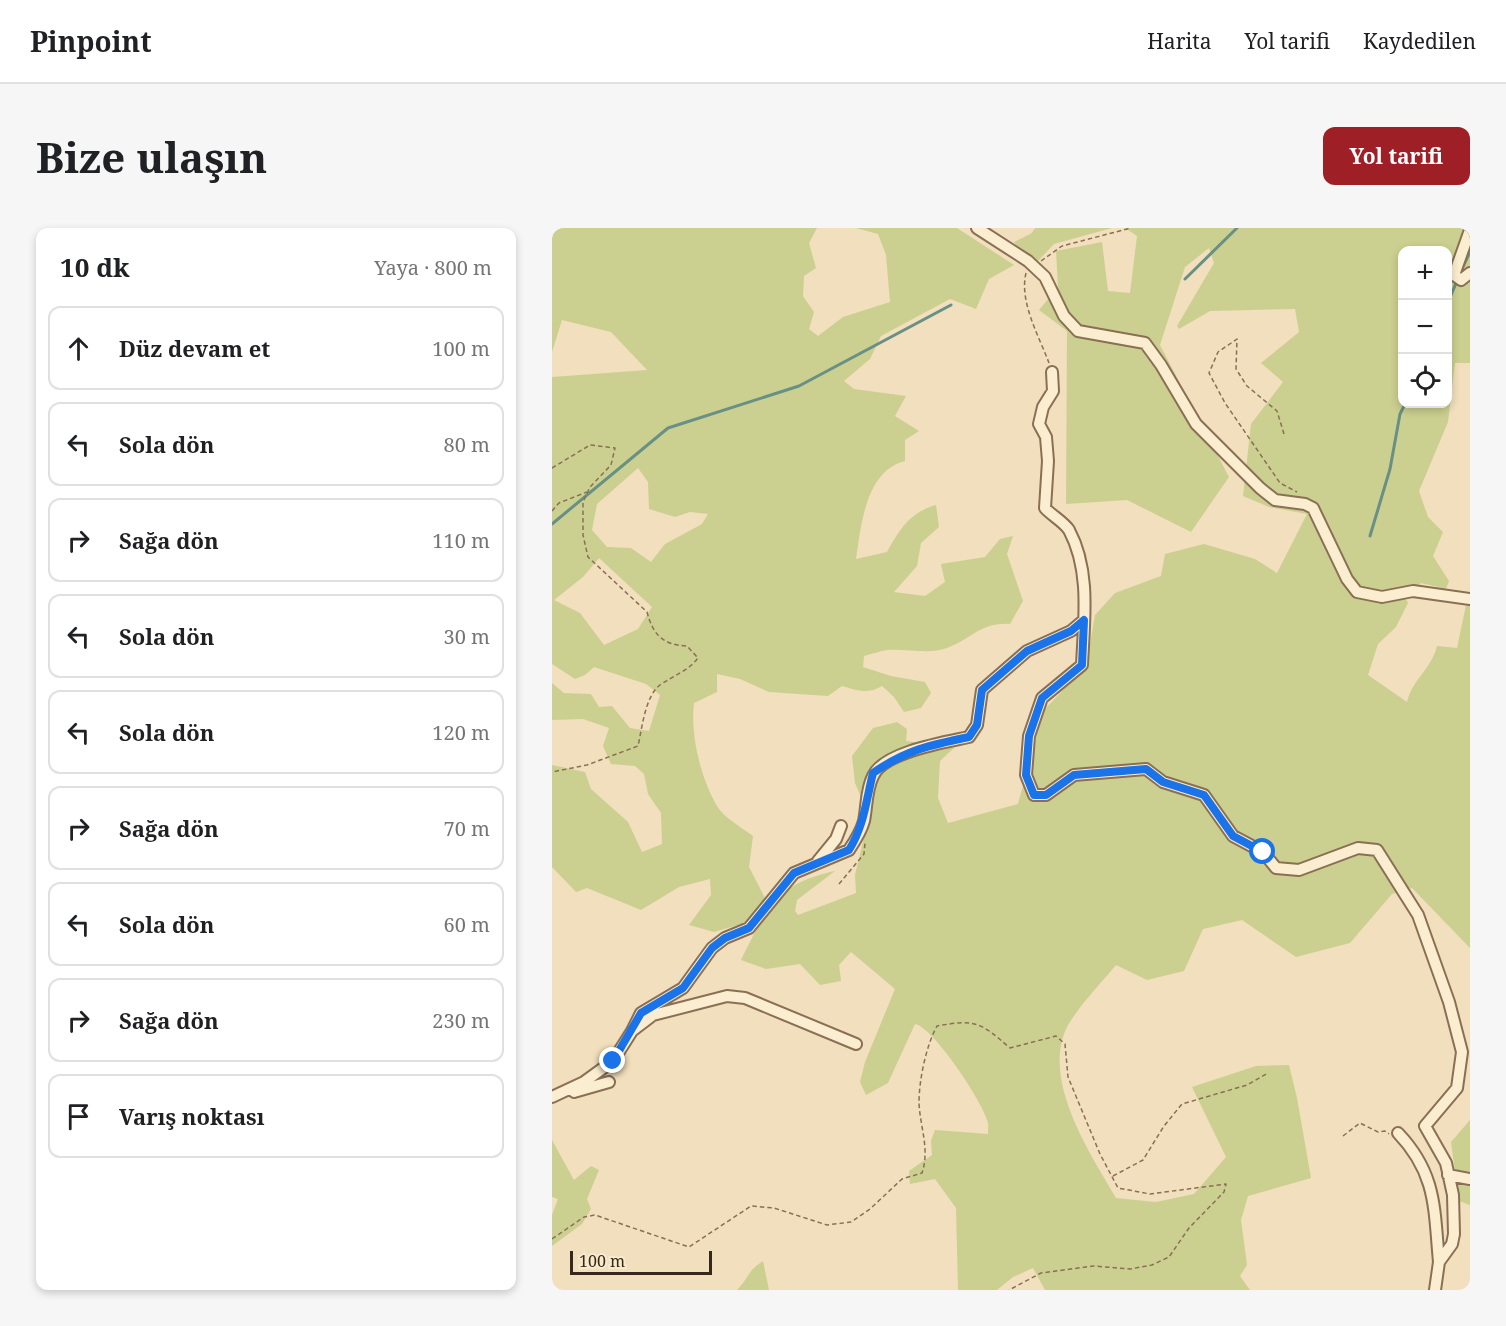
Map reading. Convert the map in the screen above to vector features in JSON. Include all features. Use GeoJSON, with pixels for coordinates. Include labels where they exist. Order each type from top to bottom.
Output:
{"type":"FeatureCollection","features":[{"type":"Feature","properties":{"kind":"street"},"geometry":{"type":"LineString","coordinates":[[977,228],[1028,261],[1045,277],[1064,316],[1078,331],[1145,343],[1196,423],[1260,488],[1275,500],[1305,504],[1313,508],[1347,579],[1357,592],[1382,597],[1413,591],[1470,599]]}},
{"type":"Feature","properties":{"kind":"street"},"geometry":{"type":"LineString","coordinates":[[1470,230],[1454,275],[1461,280],[1470,273]]}},
{"type":"Feature","properties":{"kind":"street"},"geometry":{"type":"LineString","coordinates":[[1052,372],[1053,392],[1043,407],[1039,424],[1046,437],[1048,461],[1045,508],[1068,529],[1085,582],[1084,620],[1082,665],[1042,698],[1029,736],[1026,775],[1034,795],[1046,795],[1074,775],[1146,769],[1163,782],[1204,795],[1233,836],[1263,852],[1276,868],[1299,870],[1358,848],[1377,850],[1418,915],[1449,1002],[1462,1052],[1457,1088],[1425,1126],[1446,1163],[1453,1195],[1452,1244],[1439,1262]]}},
{"type":"Feature","properties":{"kind":"street"},"geometry":{"type":"LineString","coordinates":[[565,1093],[613,1061],[641,1013],[683,988],[712,948],[725,938],[749,928],[794,873],[849,850],[861,828],[873,773],[898,756],[924,746],[969,737],[977,725],[982,690],[1027,651],[1071,631],[1084,620]]}},
{"type":"Feature","properties":{"kind":"street"},"geometry":{"type":"LineString","coordinates":[[816,864],[836,839],[841,826]]}},
{"type":"Feature","properties":{"kind":"street"},"geometry":{"type":"LineString","coordinates":[[632,1031],[652,1015],[727,996],[746,998],[856,1044]]}},
{"type":"Feature","properties":{"kind":"street"},"geometry":{"type":"LineString","coordinates":[[552,1096],[579,1092],[609,1082]]}},
{"type":"Feature","properties":{"kind":"street"},"geometry":{"type":"LineString","coordinates":[[1396,1135],[1416,1152],[1428,1176],[1439,1262],[1435,1290]]}},
{"type":"Feature","properties":{"kind":"street"},"geometry":{"type":"LineString","coordinates":[[1449,1175],[1470,1179]]}},
{"type":"Feature","properties":{"kind":"path"},"geometry":{"type":"LineString","coordinates":[[1284,434],[1277,411],[1247,386],[1236,369],[1236,339],[1218,352],[1209,373],[1225,403],[1280,483],[1299,493]]}},
{"type":"Feature","properties":{"kind":"path"},"geometry":{"type":"LineString","coordinates":[[552,468],[590,445],[615,448],[611,465],[588,492],[583,502],[583,535],[588,556],[647,612],[650,624],[660,639],[671,645],[687,646],[698,658],[690,668],[659,686],[652,694],[638,746],[587,765],[552,772]]}},
{"type":"Feature","properties":{"kind":"path"},"geometry":{"type":"LineString","coordinates":[[552,511],[559,503],[588,492]]}},
{"type":"Feature","properties":{"kind":"path"},"geometry":{"type":"LineString","coordinates":[[839,884],[864,854],[866,846],[861,828]]}},
{"type":"Feature","properties":{"kind":"path"},"geometry":{"type":"LineString","coordinates":[[552,1239],[584,1216],[595,1215],[689,1247],[751,1206],[774,1208],[827,1225],[851,1222],[870,1209],[902,1179],[922,1173],[926,1161],[919,1103],[930,1038],[937,1026],[964,1021],[983,1026],[1010,1048],[1036,1039],[1056,1036],[1065,1044],[1068,1077],[1118,1188],[1150,1194],[1226,1184],[1224,1192],[1189,1228],[1169,1257],[1152,1265],[1130,1269],[1093,1266],[1041,1273],[1009,1290]]}},
{"type":"Feature","properties":{"kind":"path"},"geometry":{"type":"LineString","coordinates":[[1112,1177],[1143,1161],[1164,1126],[1182,1104],[1247,1084],[1268,1073]]}},
{"type":"Feature","properties":{"kind":"path"},"geometry":{"type":"LineString","coordinates":[[1343,1136],[1360,1123],[1378,1132],[1386,1131],[1396,1135]]}},
{"type":"Feature","properties":{"kind":"green space"},"geometry":{"type":"Polygon","coordinates":[[[552,228],[817,228],[809,243],[816,268],[804,276],[803,296],[814,312],[809,329],[818,336],[843,317],[890,302],[886,255],[878,234],[856,228],[957,228],[1014,265],[989,279],[976,309],[950,299],[881,336],[870,359],[844,381],[854,389],[906,396],[895,416],[919,431],[905,440],[905,461],[892,467],[881,476],[873,488],[863,517],[856,559],[887,552],[896,536],[912,517],[936,505],[939,527],[921,543],[917,566],[894,592],[925,596],[945,582],[941,564],[985,557],[1000,539],[1013,536],[1007,554],[1023,601],[1010,624],[984,628],[947,648],[932,651],[887,650],[864,656],[863,667],[891,676],[925,682],[931,693],[921,708],[904,712],[894,697],[882,686],[867,691],[842,686],[828,696],[769,692],[740,679],[717,674],[717,692],[694,703],[695,743],[706,783],[717,806],[729,819],[753,836],[749,867],[765,898],[748,922],[714,932],[689,925],[711,895],[710,879],[679,887],[641,910],[587,888],[576,892],[552,867],[552,765],[585,772],[591,789],[628,822],[642,852],[662,844],[661,813],[648,794],[644,774],[635,766],[611,764],[603,746],[609,728],[583,719],[552,720],[552,683],[564,693],[591,694],[599,707],[612,706],[630,728],[649,731],[660,695],[646,684],[594,667],[585,675],[575,679],[552,664],[552,377],[647,370],[611,332],[562,320],[552,352],[552,228]],[[638,468],[597,504],[592,530],[607,547],[631,548],[651,562],[665,544],[702,524],[708,514],[690,512],[675,517],[649,509],[648,482],[638,468]],[[599,558],[583,577],[554,600],[580,613],[604,645],[638,629],[652,607],[599,558]]]}},
{"type":"Feature","properties":{"kind":"green space"},"geometry":{"type":"Polygon","coordinates":[[[1035,228],[1112,228],[1054,244],[1038,261],[1019,249],[1014,242],[1032,233],[1035,228]]]}},
{"type":"Feature","properties":{"kind":"green space"},"geometry":{"type":"Polygon","coordinates":[[[1125,228],[1470,228],[1470,363],[1455,363],[1452,388],[1452,246],[1398,246],[1398,408],[1450,408],[1448,422],[1419,491],[1428,517],[1443,532],[1433,556],[1449,581],[1446,589],[1421,583],[1404,595],[1408,603],[1396,627],[1378,644],[1368,675],[1407,702],[1413,686],[1431,662],[1437,646],[1457,648],[1466,605],[1470,603],[1470,948],[1412,888],[1392,894],[1350,943],[1296,957],[1242,920],[1203,929],[1184,971],[1147,980],[1116,965],[1083,1003],[1067,1027],[1061,1048],[1060,1070],[1064,1093],[1072,1116],[1116,1198],[1156,1202],[1194,1194],[1226,1157],[1192,1087],[1256,1066],[1289,1065],[1311,1178],[1248,1196],[1241,1220],[1247,1265],[1240,1276],[1250,1290],[1045,1290],[1033,1268],[1013,1277],[997,1290],[958,1290],[956,1208],[935,1179],[910,1184],[909,1171],[932,1155],[931,1141],[935,1130],[988,1134],[988,1123],[967,1082],[933,1038],[915,1024],[888,1083],[866,1095],[860,1082],[865,1062],[895,989],[851,952],[839,965],[841,981],[820,985],[800,964],[766,969],[741,960],[766,912],[785,891],[798,883],[835,871],[797,900],[795,911],[798,915],[856,893],[855,875],[869,816],[855,783],[852,756],[873,728],[897,722],[907,729],[906,741],[954,748],[940,761],[938,798],[948,823],[1018,804],[1043,711],[1086,666],[1095,615],[1115,593],[1161,576],[1165,554],[1204,544],[1255,559],[1277,573],[1307,514],[1269,507],[1243,496],[1251,424],[1283,382],[1261,363],[1299,332],[1295,309],[1210,311],[1179,329],[1177,326],[1214,263],[1209,248],[1185,267],[1160,345],[1229,477],[1191,532],[1127,500],[1066,504],[1067,331],[1039,310],[1058,287],[1056,251],[1102,242],[1108,291],[1130,293],[1137,236],[1125,228]]]}},
{"type":"Feature","properties":{"kind":"green space"},"geometry":{"type":"Polygon","coordinates":[[[1470,1120],[1470,1205],[1459,1201],[1451,1142],[1470,1120]]]}},
{"type":"Feature","properties":{"kind":"green space"},"geometry":{"type":"Polygon","coordinates":[[[552,1140],[574,1180],[591,1166],[599,1170],[587,1199],[591,1209],[582,1224],[552,1246],[552,1215],[558,1199],[552,1197],[552,1140]]]}},
{"type":"Feature","properties":{"kind":"green space"},"geometry":{"type":"Polygon","coordinates":[[[763,1261],[769,1290],[737,1290],[754,1268],[763,1261]]]}},
{"type":"Feature","properties":{"kind":"waterway"},"geometry":{"type":"LineString","coordinates":[[1185,279],[1237,228]]}},
{"type":"Feature","properties":{"kind":"waterway"},"geometry":{"type":"LineString","coordinates":[[1459,275],[1470,252]]}},
{"type":"Feature","properties":{"kind":"waterway"},"geometry":{"type":"LineString","coordinates":[[1449,300],[1457,281]]}},
{"type":"Feature","properties":{"kind":"waterway"},"geometry":{"type":"LineString","coordinates":[[552,524],[668,428],[799,386],[951,305]]}},
{"type":"Feature","properties":{"kind":"waterway"},"geometry":{"type":"LineString","coordinates":[[1370,536],[1390,469],[1403,408]]}},
{"type":"Feature","properties":{"kind":"route"},"geometry":{"type":"LineString","coordinates":[[613,1061],[641,1013],[683,988],[712,948],[725,938],[749,928],[768,908],[794,873],[849,850],[860,832],[873,773],[898,756],[924,746],[969,737],[977,725],[982,690],[1027,651],[1071,631],[1084,620],[1082,665],[1042,698],[1029,736],[1026,775],[1034,795],[1046,795],[1074,775],[1146,769],[1163,782],[1178,789],[1204,795],[1233,836],[1263,852]]}}]}
